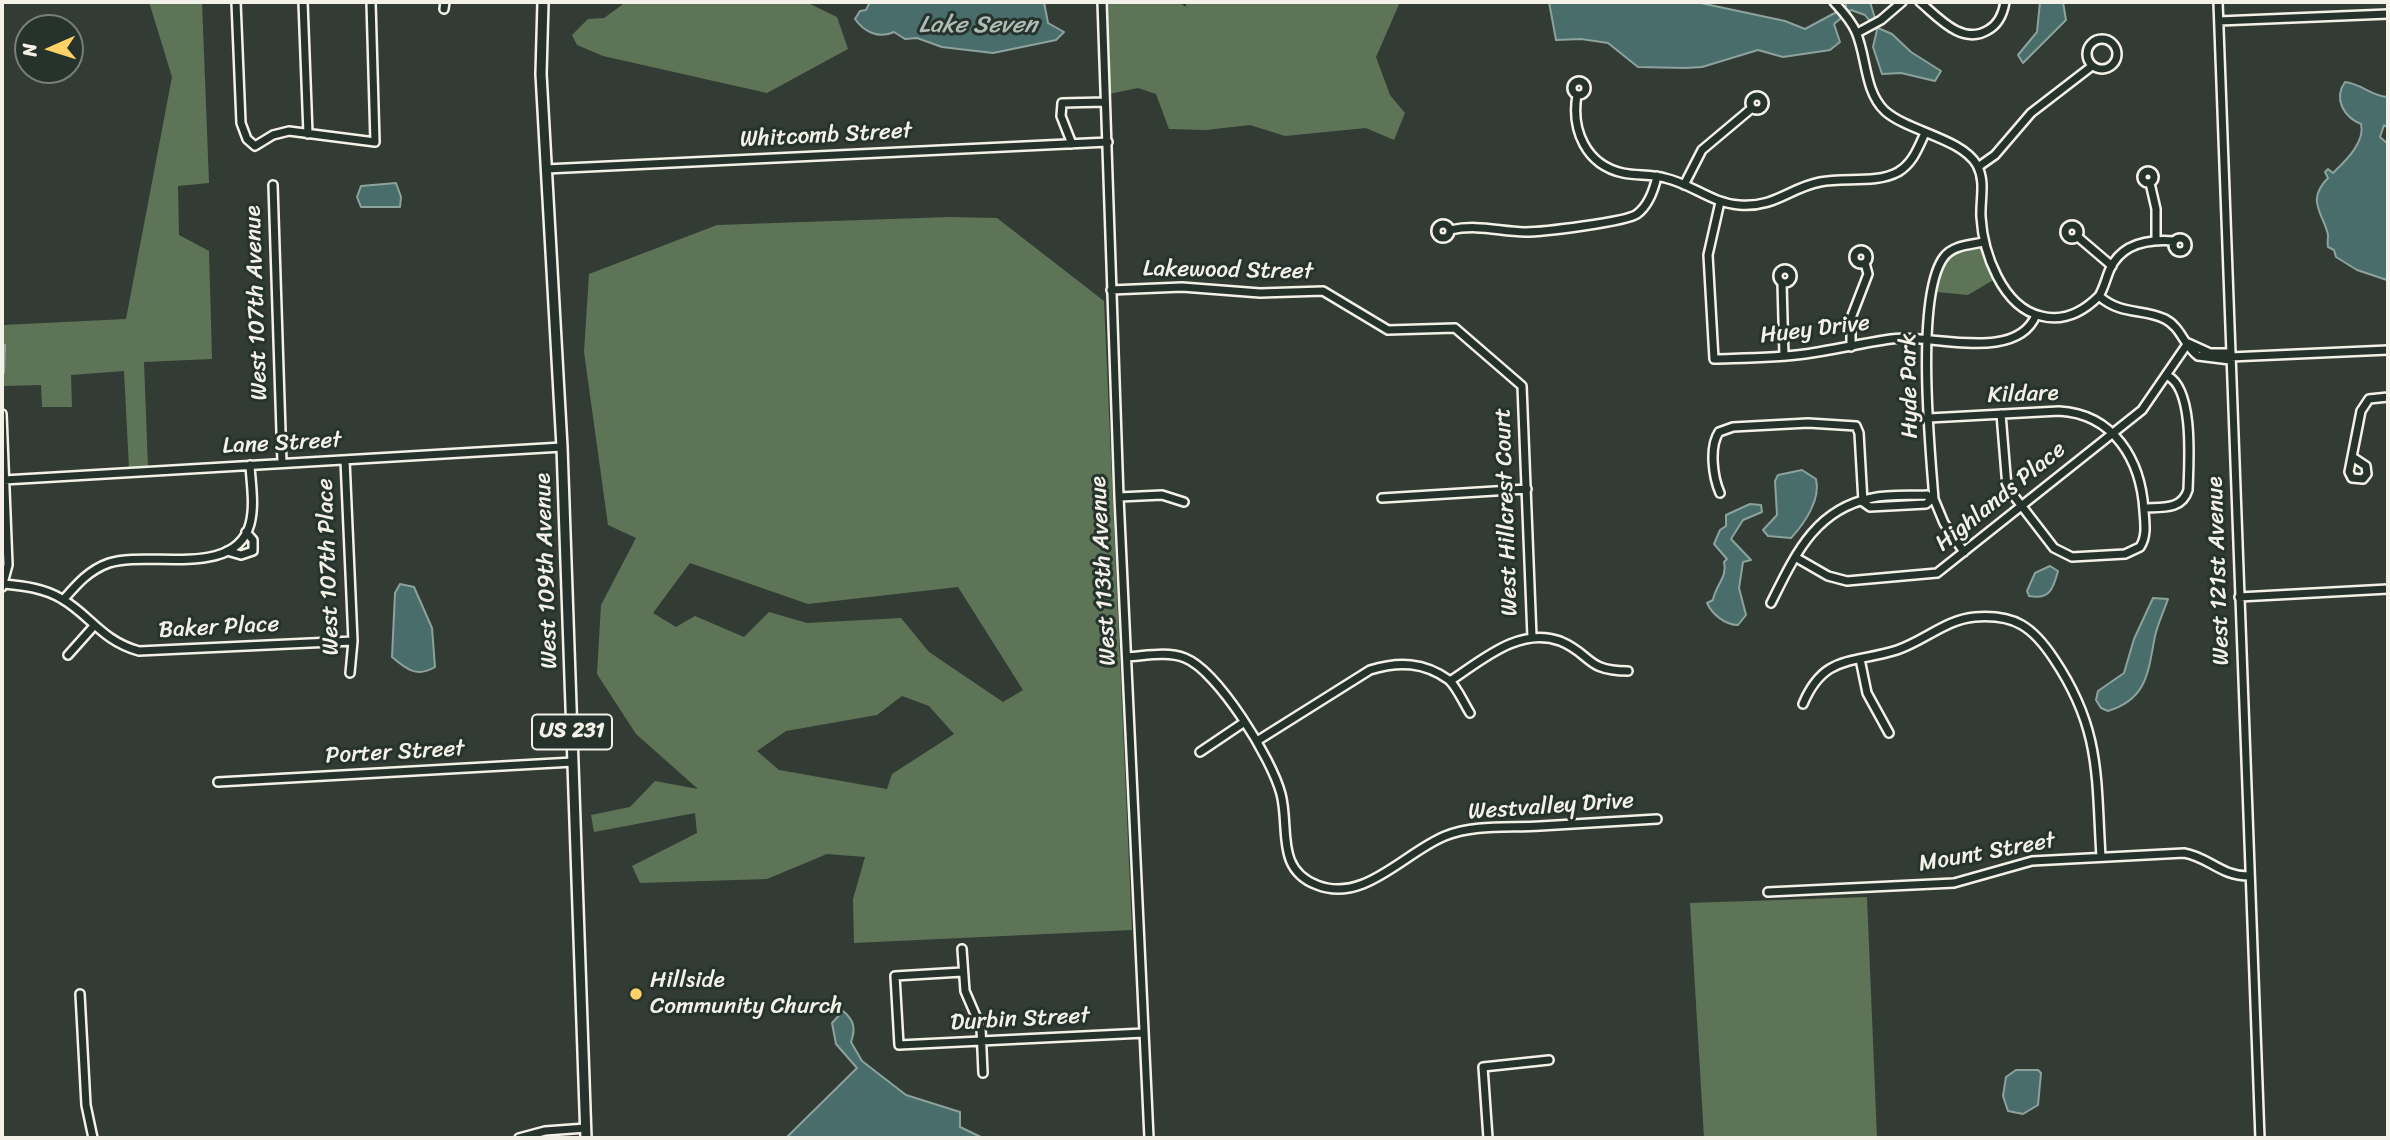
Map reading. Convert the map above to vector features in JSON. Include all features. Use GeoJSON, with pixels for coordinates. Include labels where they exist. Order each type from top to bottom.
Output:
{"type":"FeatureCollection","features":[{"type":"Feature","properties":{"kind":"main road","name":"West 109th Avenue"},"geometry":{"type":"LineString","coordinates":[[543,2],[541,74],[562,447],[586,1133]]}},
{"type":"Feature","properties":{"kind":"street"},"geometry":{"type":"LineString","coordinates":[[236,2],[241,123],[247,139],[255,146],[273,135],[289,131],[375,142],[370,2]]}},
{"type":"Feature","properties":{"kind":"street"},"geometry":{"type":"LineString","coordinates":[[303,2],[308,134]]}},
{"type":"Feature","properties":{"kind":"street","name":"West 113th Avenue"},"geometry":{"type":"LineString","coordinates":[[1102,2],[1119,497],[1149,1138]]}},
{"type":"Feature","properties":{"kind":"street"},"geometry":{"type":"LineString","coordinates":[[1834,2],[1857,33],[1877,100],[1891,115],[1968,155],[1978,167],[1983,183],[1983,242],[1994,268],[2020,305],[2036,315],[2065,317],[2090,305],[2099,296],[2112,265],[2133,246],[2157,240],[2174,241]]}},
{"type":"Feature","properties":{"kind":"street"},"geometry":{"type":"LineString","coordinates":[[1857,33],[1881,20],[1902,2]]}},
{"type":"Feature","properties":{"kind":"street"},"geometry":{"type":"LineString","coordinates":[[1920,2],[1953,30],[1969,35],[1987,31],[1996,24],[2005,2]]}},
{"type":"Feature","properties":{"kind":"street","name":"West 121st Avenue"},"geometry":{"type":"LineString","coordinates":[[2218,2],[2260,1138]]}},
{"type":"Feature","properties":{"kind":"street"},"geometry":{"type":"LineString","coordinates":[[2219,22],[2388,14]]}},
{"type":"Feature","properties":{"kind":"street"},"geometry":{"type":"LineString","coordinates":[[2100,39],[2114,45],[2116,59],[2110,67],[2101,69],[2092,66],[2087,52],[2091,44],[2100,39]]}},
{"type":"Feature","properties":{"kind":"street"},"geometry":{"type":"LineString","coordinates":[[1978,167],[1995,155],[2031,113],[2092,66]]}},
{"type":"Feature","properties":{"kind":"street"},"geometry":{"type":"LineString","coordinates":[[1577,95],[1577,131],[1586,149],[1596,160],[1621,173],[1657,176],[1684,185],[1720,202],[1765,204],[1818,182],[1894,174],[1914,157],[1925,133]]}},
{"type":"Feature","properties":{"kind":"street"},"geometry":{"type":"LineString","coordinates":[[1072,144],[1061,116],[1062,103],[1105,102]]}},
{"type":"Feature","properties":{"kind":"street"},"geometry":{"type":"LineString","coordinates":[[1684,185],[1702,150],[1752,108]]}},
{"type":"Feature","properties":{"kind":"street","name":"Whitcomb Street"},"geometry":{"type":"LineString","coordinates":[[546,169],[1108,142]]}},
{"type":"Feature","properties":{"kind":"street"},"geometry":{"type":"LineString","coordinates":[[1450,230],[1487,226],[1538,231],[1611,224],[1637,214],[1647,204],[1657,176]]}},
{"type":"Feature","properties":{"kind":"street"},"geometry":{"type":"LineString","coordinates":[[2150,183],[2156,209],[2157,240]]}},
{"type":"Feature","properties":{"kind":"street","name":"West 107th Avenue"},"geometry":{"type":"LineString","coordinates":[[273,185],[282,463]]}},
{"type":"Feature","properties":{"kind":"street","name":"Huey Drive"},"geometry":{"type":"LineString","coordinates":[[1720,202],[1708,256],[1714,359],[1784,356],[1891,339],[1971,344],[2020,334],[2032,324],[2036,315]]}},
{"type":"Feature","properties":{"kind":"street"},"geometry":{"type":"LineString","coordinates":[[2078,237],[2112,265]]}},
{"type":"Feature","properties":{"kind":"street","name":"Hyde Park"},"geometry":{"type":"LineString","coordinates":[[1964,552],[1944,523],[1932,499],[1925,341],[1938,268],[1944,257],[1953,249],[1983,242]]}},
{"type":"Feature","properties":{"kind":"street"},"geometry":{"type":"LineString","coordinates":[[1851,347],[1851,318],[1868,274],[1865,262]]}},
{"type":"Feature","properties":{"kind":"street"},"geometry":{"type":"LineString","coordinates":[[1782,283],[1784,356]]}},
{"type":"Feature","properties":{"kind":"street","name":"Lakewood Street"},"geometry":{"type":"LineString","coordinates":[[1111,290],[1182,287],[1260,293],[1323,291],[1388,330],[1455,328],[1522,386]]}},
{"type":"Feature","properties":{"kind":"street"},"geometry":{"type":"LineString","coordinates":[[2099,296],[2123,311],[2154,315],[2169,321],[2188,344],[2230,357],[2388,350]]}},
{"type":"Feature","properties":{"kind":"street","name":"Highlands Place"},"geometry":{"type":"LineString","coordinates":[[1795,557],[1828,576],[1866,581],[1937,573],[2151,400],[2188,344]]}},
{"type":"Feature","properties":{"kind":"street"},"geometry":{"type":"LineString","coordinates":[[2144,508],[2175,506],[2184,500],[2188,490],[2186,402],[2181,386],[2168,376]]}},
{"type":"Feature","properties":{"kind":"street","name":"West Hillcrest Court"},"geometry":{"type":"LineString","coordinates":[[1522,386],[1532,637]]}},
{"type":"Feature","properties":{"kind":"street"},"geometry":{"type":"LineString","coordinates":[[2354,458],[2364,406],[2372,398],[2388,397]]}},
{"type":"Feature","properties":{"kind":"street","name":"Kildare"},"geometry":{"type":"LineString","coordinates":[[1929,418],[2001,414],[2066,412],[2087,417],[2113,433],[2135,463],[2144,508],[2146,536],[2135,551],[2071,557],[2054,548],[2021,507],[2005,480],[2001,414]]}},
{"type":"Feature","properties":{"kind":"street"},"geometry":{"type":"LineString","coordinates":[[2,414],[8,565],[3,586],[38,588],[64,599],[82,578],[112,562],[210,557],[227,551],[246,532],[250,521],[250,465]]}},
{"type":"Feature","properties":{"kind":"street"},"geometry":{"type":"LineString","coordinates":[[1720,493],[1715,482],[1714,447],[1719,432],[1733,427],[1837,422],[1856,426],[1859,433],[1864,502],[1870,507],[1926,504],[1932,499]]}},
{"type":"Feature","properties":{"kind":"street","name":"Lane Street"},"geometry":{"type":"LineString","coordinates":[[4,480],[562,447]]}},
{"type":"Feature","properties":{"kind":"street","name":"West 107th Place"},"geometry":{"type":"LineString","coordinates":[[345,460],[353,641],[350,673]]}},
{"type":"Feature","properties":{"kind":"street"},"geometry":{"type":"LineString","coordinates":[[1382,498],[1527,489]]}},
{"type":"Feature","properties":{"kind":"street"},"geometry":{"type":"LineString","coordinates":[[1119,497],[1162,495],[1184,502]]}},
{"type":"Feature","properties":{"kind":"street"},"geometry":{"type":"LineString","coordinates":[[1770,603],[1795,557],[1822,520],[1848,505],[1864,502]]}},
{"type":"Feature","properties":{"kind":"street"},"geometry":{"type":"LineString","coordinates":[[227,551],[241,555],[253,551],[253,540],[246,532]]}},
{"type":"Feature","properties":{"kind":"street"},"geometry":{"type":"LineString","coordinates":[[2239,597],[2388,589]]}},
{"type":"Feature","properties":{"kind":"street","name":"Baker Place"},"geometry":{"type":"LineString","coordinates":[[64,599],[93,626],[128,648],[139,650],[353,641]]}},
{"type":"Feature","properties":{"kind":"street"},"geometry":{"type":"LineString","coordinates":[[1803,704],[1819,674],[1830,667],[1914,644],[1957,620],[2003,617],[2023,624],[2039,637],[2084,711],[2095,761],[2101,857]]}},
{"type":"Feature","properties":{"kind":"street"},"geometry":{"type":"LineString","coordinates":[[68,656],[93,626]]}},
{"type":"Feature","properties":{"kind":"street"},"geometry":{"type":"LineString","coordinates":[[1450,681],[1511,642],[1532,637],[1559,641],[1604,671],[1628,671]]}},
{"type":"Feature","properties":{"kind":"street","name":"Westvalley Drive"},"geometry":{"type":"LineString","coordinates":[[1127,657],[1159,654],[1184,657],[1203,669],[1219,685],[1257,741],[1282,796],[1284,842],[1294,869],[1318,886],[1337,890],[1353,889],[1432,842],[1473,829],[1657,819]]}},
{"type":"Feature","properties":{"kind":"street"},"geometry":{"type":"LineString","coordinates":[[1860,659],[1867,693],[1889,733]]}},
{"type":"Feature","properties":{"kind":"street"},"geometry":{"type":"LineString","coordinates":[[1257,741],[1370,670],[1408,663],[1427,668],[1450,681],[1470,713]]}},
{"type":"Feature","properties":{"kind":"street"},"geometry":{"type":"LineString","coordinates":[[1200,751],[1243,723]]}},
{"type":"Feature","properties":{"kind":"street","name":"Porter Street"},"geometry":{"type":"LineString","coordinates":[[218,782],[573,762]]}},
{"type":"Feature","properties":{"kind":"street","name":"Mount Street"},"geometry":{"type":"LineString","coordinates":[[1768,892],[1954,883],[2032,861],[2184,853],[2194,855],[2232,876],[2249,876]]}},
{"type":"Feature","properties":{"kind":"street"},"geometry":{"type":"LineString","coordinates":[[962,949],[965,991],[977,1016],[983,1073]]}},
{"type":"Feature","properties":{"kind":"street","name":"Durbin Street"},"geometry":{"type":"LineString","coordinates":[[962,972],[895,976],[898,1045],[1144,1033]]}},
{"type":"Feature","properties":{"kind":"street"},"geometry":{"type":"LineString","coordinates":[[80,994],[86,1105],[93,1138]]}},
{"type":"Feature","properties":{"kind":"street"},"geometry":{"type":"LineString","coordinates":[[1488,1138],[1483,1067],[1549,1060]]}},
{"type":"Feature","properties":{"kind":"street"},"geometry":{"type":"LineString","coordinates":[[519,1138],[545,1130],[586,1133]]}},
{"type":"Feature","properties":{"kind":"green space"},"geometry":{"type":"Polygon","coordinates":[[[149,2],[202,2],[209,183],[178,186],[179,235],[209,251],[212,359],[144,362],[148,467],[129,468],[124,371],[71,375],[72,407],[42,407],[41,385],[4,386],[3,325],[126,319],[172,77],[149,2]]]}},
{"type":"Feature","properties":{"kind":"green space"},"geometry":{"type":"Polygon","coordinates":[[[626,2],[806,2],[837,17],[848,49],[767,93],[603,56],[577,45],[572,35],[588,19],[604,18],[626,2]]]}},
{"type":"Feature","properties":{"kind":"green space"},"geometry":{"type":"Polygon","coordinates":[[[1106,2],[1178,2],[1186,7],[1186,2],[1400,2],[1376,57],[1390,95],[1405,113],[1394,140],[1366,128],[1285,136],[1250,125],[1206,130],[1169,129],[1156,94],[1138,88],[1109,94],[1106,2]]]}},
{"type":"Feature","properties":{"kind":"green space"},"geometry":{"type":"Polygon","coordinates":[[[949,217],[997,218],[1104,301],[1132,930],[854,943],[853,899],[865,857],[827,854],[767,879],[640,883],[632,866],[697,833],[695,813],[594,832],[591,815],[630,807],[655,781],[698,789],[636,734],[597,674],[601,605],[636,538],[608,525],[584,352],[589,274],[717,225],[949,217]],[[690,563],[653,613],[676,627],[695,616],[744,637],[769,612],[807,623],[901,618],[929,652],[1003,702],[1023,690],[958,587],[808,604],[690,563]],[[902,696],[877,715],[786,731],[757,751],[779,770],[887,789],[892,774],[954,734],[929,706],[902,696]]]}},
{"type":"Feature","properties":{"kind":"green space"},"geometry":{"type":"Polygon","coordinates":[[[1981,247],[1995,279],[1968,295],[1937,292],[1941,273],[1949,259],[1961,250],[1981,247]]]}},
{"type":"Feature","properties":{"kind":"green space"},"geometry":{"type":"Polygon","coordinates":[[[1867,897],[1877,1138],[1704,1138],[1690,903],[1867,897]]]}},
{"type":"Feature","properties":{"kind":"water","name":"Lake Seven"},"geometry":{"type":"Polygon","coordinates":[[[870,2],[1044,2],[1048,23],[1064,32],[1056,40],[993,53],[942,47],[917,38],[905,39],[894,32],[883,35],[867,31],[855,19],[860,11],[866,10],[870,2]]]}},
{"type":"Feature","properties":{"kind":"water"},"geometry":{"type":"Polygon","coordinates":[[[1549,2],[1696,2],[1785,21],[1805,29],[1846,7],[1846,2],[1870,2],[1878,28],[1892,34],[1911,52],[1941,71],[1935,81],[1901,73],[1882,74],[1873,47],[1877,30],[1865,15],[1851,10],[1834,24],[1840,42],[1830,50],[1783,57],[1758,50],[1702,67],[1638,67],[1608,43],[1581,39],[1556,40],[1549,2]]]}},
{"type":"Feature","properties":{"kind":"water"},"geometry":{"type":"Polygon","coordinates":[[[2040,2],[2063,2],[2066,20],[2023,63],[2018,55],[2037,32],[2040,2]]]}},
{"type":"Feature","properties":{"kind":"water"},"geometry":{"type":"Polygon","coordinates":[[[2345,82],[2388,97],[2388,128],[2384,125],[2380,137],[2388,144],[2387,280],[2357,270],[2336,257],[2334,250],[2328,247],[2326,227],[2318,207],[2318,194],[2328,178],[2325,172],[2328,169],[2333,173],[2347,159],[2357,145],[2362,131],[2361,124],[2350,117],[2342,107],[2340,95],[2345,82]]]}},
{"type":"Feature","properties":{"kind":"water"},"geometry":{"type":"Polygon","coordinates":[[[396,183],[401,197],[400,207],[361,207],[357,197],[361,186],[396,183]]]}},
{"type":"Feature","properties":{"kind":"water"},"geometry":{"type":"Polygon","coordinates":[[[1802,470],[1816,479],[1816,495],[1811,510],[1791,538],[1768,536],[1763,530],[1777,515],[1775,481],[1778,475],[1802,470]]]}},
{"type":"Feature","properties":{"kind":"water"},"geometry":{"type":"Polygon","coordinates":[[[1750,504],[1761,505],[1762,512],[1743,520],[1731,539],[1751,560],[1743,562],[1739,588],[1746,615],[1738,625],[1733,625],[1720,618],[1707,603],[1713,600],[1727,559],[1714,544],[1720,530],[1726,526],[1726,515],[1750,504]]]}},
{"type":"Feature","properties":{"kind":"water"},"geometry":{"type":"Polygon","coordinates":[[[2050,566],[2058,571],[2052,588],[2046,595],[2029,596],[2027,591],[2035,573],[2050,566]]]}},
{"type":"Feature","properties":{"kind":"water"},"geometry":{"type":"Polygon","coordinates":[[[400,584],[414,587],[432,628],[435,667],[423,672],[412,671],[392,657],[395,593],[400,584]]]}},
{"type":"Feature","properties":{"kind":"water"},"geometry":{"type":"Polygon","coordinates":[[[2153,598],[2168,599],[2156,631],[2144,682],[2139,691],[2121,706],[2108,711],[2101,708],[2096,700],[2098,691],[2124,673],[2134,639],[2153,598]]]}},
{"type":"Feature","properties":{"kind":"water"},"geometry":{"type":"Polygon","coordinates":[[[843,1011],[852,1021],[854,1028],[851,1042],[862,1061],[906,1095],[960,1112],[960,1127],[983,1138],[786,1138],[857,1068],[836,1044],[832,1023],[843,1011]]]}},
{"type":"Feature","properties":{"kind":"water"},"geometry":{"type":"Polygon","coordinates":[[[2016,1070],[2038,1070],[2041,1073],[2038,1105],[2023,1114],[2008,1111],[2003,1096],[2006,1077],[2016,1070]]]}},
{"type":"Feature","properties":{"kind":"waterway"},"geometry":{"type":"LineString","coordinates":[[4,373],[5,345]]}},
{"type":"Feature","properties":{"kind":"place","name":"Hillside Community Church"},"geometry":{"type":"Point","coordinates":[636,994]}}]}
